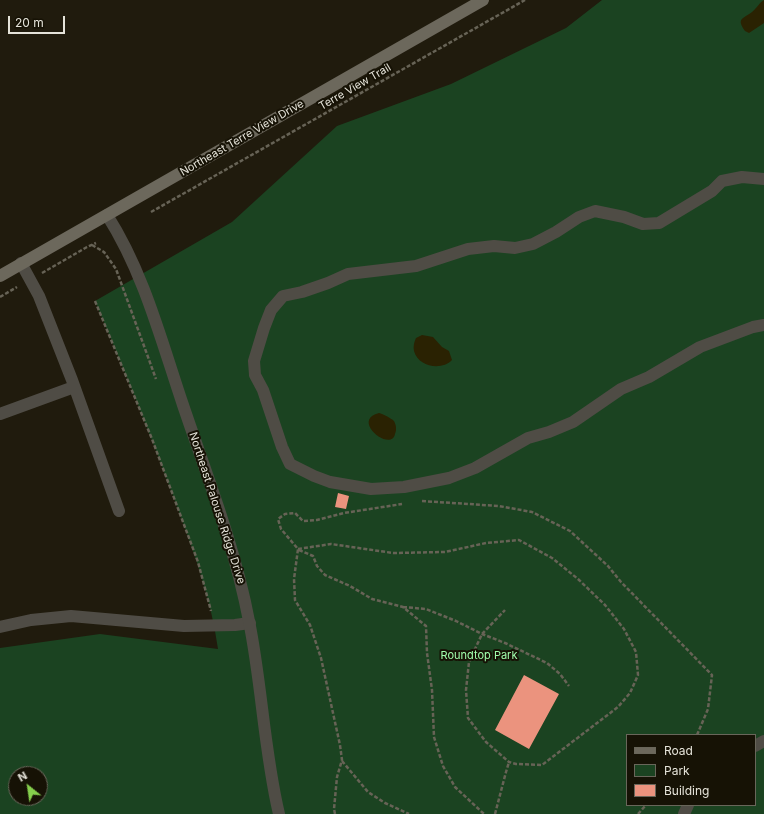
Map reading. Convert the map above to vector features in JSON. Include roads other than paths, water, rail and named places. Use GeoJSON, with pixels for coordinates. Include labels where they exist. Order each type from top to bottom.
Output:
{"type":"FeatureCollection","features":[{"type":"Feature","properties":{"kind":"main road","name":"Northeast Terre View Drive"},"geometry":{"type":"LineString","coordinates":[[0,276],[484,0]]}},
{"type":"Feature","properties":{"kind":"street"},"geometry":{"type":"LineString","coordinates":[[764,179],[742,177],[722,181],[712,191],[659,223],[643,224],[624,217],[594,211],[579,217],[556,232],[533,244],[515,248],[494,246],[468,249],[416,266],[348,274],[315,288],[282,296],[271,310],[264,328],[254,361],[255,375],[263,390],[282,447],[290,464],[330,482],[371,489],[404,487],[449,478],[476,468],[528,438],[549,432],[573,422],[621,389],[649,377],[700,347],[753,327],[764,325]]}},
{"type":"Feature","properties":{"kind":"street","name":"Northeast Palouse Ridge Drive"},"geometry":{"type":"LineString","coordinates":[[107,215],[142,283],[240,577],[250,623],[268,751],[279,814]]}},
{"type":"Feature","properties":{"kind":"street"},"geometry":{"type":"LineString","coordinates":[[21,263],[39,296],[74,387],[119,512]]}},
{"type":"Feature","properties":{"kind":"street"},"geometry":{"type":"LineString","coordinates":[[0,414],[74,387]]}},
{"type":"Feature","properties":{"kind":"street"},"geometry":{"type":"LineString","coordinates":[[0,627],[31,620],[71,616],[142,624],[184,626],[215,626],[250,623]]}},
{"type":"Feature","properties":{"kind":"park label","name":"Roundtop Park"},"geometry":{"type":"Point","coordinates":[479,656]}}]}
